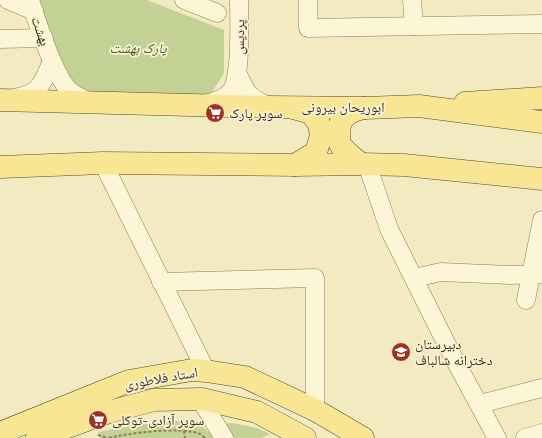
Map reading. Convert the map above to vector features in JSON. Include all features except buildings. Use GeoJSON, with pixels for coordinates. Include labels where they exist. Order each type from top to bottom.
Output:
{"type":"FeatureCollection","features":[{"type":"Feature","properties":{"kind":"main road"},"geometry":{"type":"LineString","coordinates":[[419,106],[542,98]]}},
{"type":"Feature","properties":{"kind":"main road","name":"ابوریحان بیرونی"},"geometry":{"type":"LineString","coordinates":[[3,100],[190,106],[365,108],[419,106],[542,122]]}},
{"type":"Feature","properties":{"kind":"main road"},"geometry":{"type":"LineString","coordinates":[[280,107],[311,113],[319,124],[321,136],[316,152],[295,165]]}},
{"type":"Feature","properties":{"kind":"main road"},"geometry":{"type":"LineString","coordinates":[[364,164],[349,155],[340,143],[339,130],[344,116],[352,111],[365,108]]}},
{"type":"Feature","properties":{"kind":"main road"},"geometry":{"type":"LineString","coordinates":[[0,167],[103,163],[295,165],[364,164],[404,165],[542,179]]}},
{"type":"Feature","properties":{"kind":"main road","name":"استاد فلاطوری"},"geometry":{"type":"LineString","coordinates":[[0,433],[129,381],[192,370],[245,377],[315,410],[363,438]]}},
{"type":"Feature","properties":{"kind":"main road","name":"استاد فلاطوری"},"geometry":{"type":"LineString","coordinates":[[37,438],[109,412],[154,400],[200,399],[257,412],[302,436]]}},
{"type":"Feature","properties":{"kind":"street"},"geometry":{"type":"LineString","coordinates":[[8,0],[32,5]]}},
{"type":"Feature","properties":{"kind":"street"},"geometry":{"type":"LineString","coordinates":[[184,0],[217,13]]}},
{"type":"Feature","properties":{"kind":"street","name":"پردیس"},"geometry":{"type":"LineString","coordinates":[[238,74],[239,0]]}},
{"type":"Feature","properties":{"kind":"street"},"geometry":{"type":"LineString","coordinates":[[308,0],[308,28],[542,24]]}},
{"type":"Feature","properties":{"kind":"street"},"geometry":{"type":"LineString","coordinates":[[412,0],[414,26]]}},
{"type":"Feature","properties":{"kind":"street","name":"بهشت"},"geometry":{"type":"LineString","coordinates":[[32,5],[52,61],[63,82],[71,92],[91,103]]}},
{"type":"Feature","properties":{"kind":"street"},"geometry":{"type":"LineString","coordinates":[[0,39],[44,38]]}},
{"type":"Feature","properties":{"kind":"street","name":"بهشت"},"geometry":{"type":"LineString","coordinates":[[3,100],[27,96],[39,88],[52,61]]}},
{"type":"Feature","properties":{"kind":"street"},"geometry":{"type":"LineString","coordinates":[[190,106],[207,104],[222,98],[231,91],[238,74]]}},
{"type":"Feature","properties":{"kind":"street"},"geometry":{"type":"LineString","coordinates":[[238,74],[244,88],[252,98],[280,107]]}},
{"type":"Feature","properties":{"kind":"street"},"geometry":{"type":"LineString","coordinates":[[103,163],[206,371]]}},
{"type":"Feature","properties":{"kind":"street"},"geometry":{"type":"LineString","coordinates":[[364,164],[389,229],[452,355],[480,404],[497,438]]}},
{"type":"Feature","properties":{"kind":"street"},"geometry":{"type":"LineString","coordinates":[[526,300],[537,274],[542,220]]}},
{"type":"Feature","properties":{"kind":"street"},"geometry":{"type":"LineString","coordinates":[[414,278],[441,272],[537,274]]}},
{"type":"Feature","properties":{"kind":"street"},"geometry":{"type":"LineString","coordinates":[[161,282],[315,278],[315,410]]}},
{"type":"Feature","properties":{"kind":"street"},"geometry":{"type":"LineString","coordinates":[[480,404],[542,388]]}},
{"type":"Feature","properties":{"kind":"street"},"geometry":{"type":"LineString","coordinates":[[200,399],[224,438]]}},
{"type":"Feature","properties":{"kind":"street"},"geometry":{"type":"LineString","coordinates":[[525,438],[542,433]]}},
{"type":"Feature","properties":{"kind":"street"},"geometry":{"type":"LineString","coordinates":[[277,438],[302,436]]}},
{"type":"Feature","properties":{"kind":"path"},"geometry":{"type":"LineString","coordinates":[[184,430],[185,438]]}},
{"type":"Feature","properties":{"kind":"path"},"geometry":{"type":"LineString","coordinates":[[109,438],[119,435],[184,430],[200,434],[205,438]]}},
{"type":"Feature","properties":{"kind":"green space","name":"پارک بهشت"},"geometry":{"type":"Polygon","coordinates":[[[38,0],[147,0],[224,30],[224,73],[209,97],[69,95],[38,0]]]}},
{"type":"Feature","properties":{"kind":"green space"},"geometry":{"type":"Polygon","coordinates":[[[178,421],[198,425],[206,429],[213,438],[101,438],[98,432],[142,424],[178,421]]]}},
{"type":"Feature","properties":{"kind":"green space"},"geometry":{"type":"Polygon","coordinates":[[[232,423],[257,428],[270,434],[261,438],[231,438],[223,424],[232,423]]]}},
{"type":"Feature","properties":{"kind":"place","name":"سوپر پارک"},"geometry":{"type":"Point","coordinates":[215,113]}},
{"type":"Feature","properties":{"kind":"place","name":"دبیرستان دخترانه شالباف"},"geometry":{"type":"Point","coordinates":[401,352]}},
{"type":"Feature","properties":{"kind":"place","name":"سوپر آزادی-توکلی"},"geometry":{"type":"Point","coordinates":[98,420]}}]}
